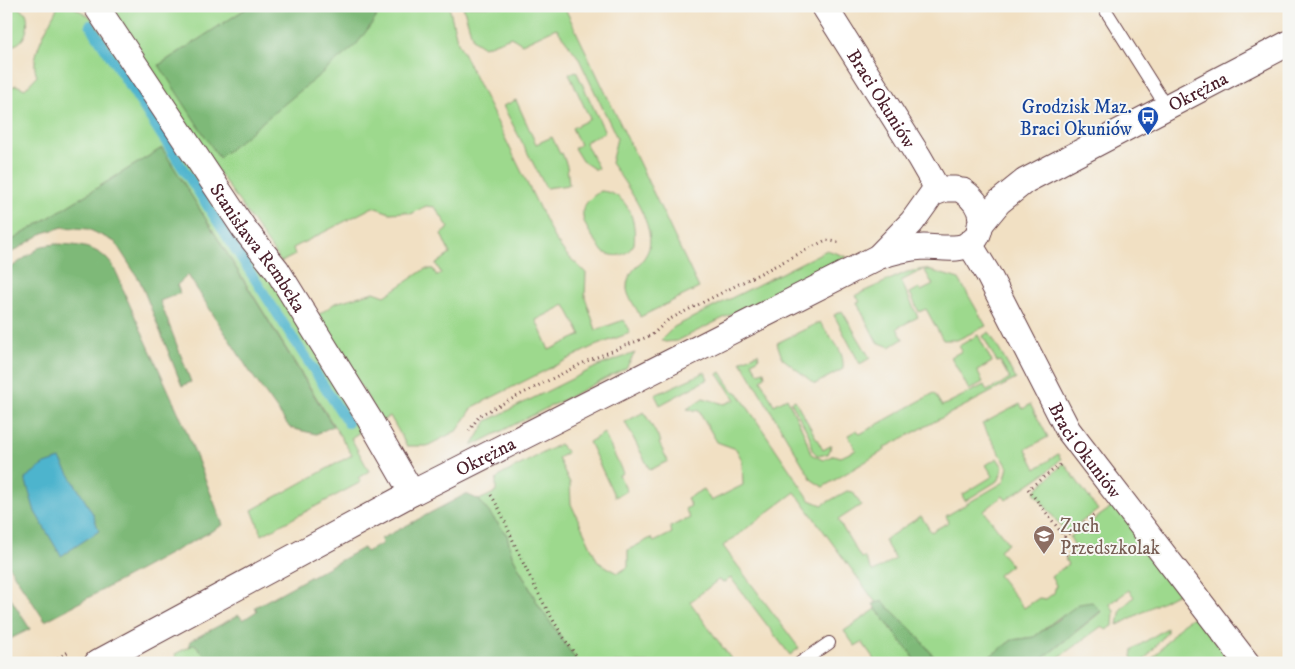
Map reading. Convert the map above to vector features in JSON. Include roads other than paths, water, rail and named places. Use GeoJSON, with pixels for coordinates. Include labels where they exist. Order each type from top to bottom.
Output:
{"type":"FeatureCollection","features":[{"type":"Feature","properties":{"kind":"street","name":"Stanisława Rembeka"},"geometry":{"type":"LineString","coordinates":[[96,6],[245,230],[277,270],[370,420],[412,493]]}},
{"type":"Feature","properties":{"kind":"street","name":"Braci Okuniów"},"geometry":{"type":"LineString","coordinates":[[824,6],[919,156],[938,190]]}},
{"type":"Feature","properties":{"kind":"street","name":"Okrężna"},"geometry":{"type":"LineString","coordinates":[[97,663],[412,493],[878,257],[902,250],[939,248],[955,250],[975,234],[999,202],[1025,181],[1289,43]]}},
{"type":"Feature","properties":{"kind":"street","name":"Okrężna"},"geometry":{"type":"LineString","coordinates":[[878,257],[902,234],[927,199],[938,190],[951,188],[964,191],[988,191],[1025,181]]}},
{"type":"Feature","properties":{"kind":"street"},"geometry":{"type":"LineString","coordinates":[[964,191],[977,205],[981,218],[975,234]]}},
{"type":"Feature","properties":{"kind":"street"},"geometry":{"type":"LineString","coordinates":[[920,211],[922,232],[932,244],[939,248]]}},
{"type":"Feature","properties":{"kind":"street","name":"Braci Okuniów"},"geometry":{"type":"LineString","coordinates":[[975,234],[988,274],[1068,430],[1247,663]]}},
{"type":"Feature","properties":{"kind":"lane"},"geometry":{"type":"LineString","coordinates":[[1103,6],[1166,106]]}},
{"type":"Feature","properties":{"kind":"lane"},"geometry":{"type":"LineString","coordinates":[[800,663],[829,643]]}},
{"type":"Feature","properties":{"kind":"water"},"geometry":{"type":"Polygon","coordinates":[[[60,459],[93,514],[99,531],[61,556],[35,512],[25,478],[45,464],[60,459]]]}},
{"type":"Feature","properties":{"kind":"waterway"},"geometry":{"type":"LineString","coordinates":[[90,25],[348,423]]}},
{"type":"Feature","properties":{"kind":"place","name":"Grodzisk Maz. Braci Okuniów"},"geometry":{"type":"Point","coordinates":[1148,136]}},
{"type":"Feature","properties":{"kind":"place","name":"Zuch Przedszkolak"},"geometry":{"type":"Point","coordinates":[1044,555]}}]}
